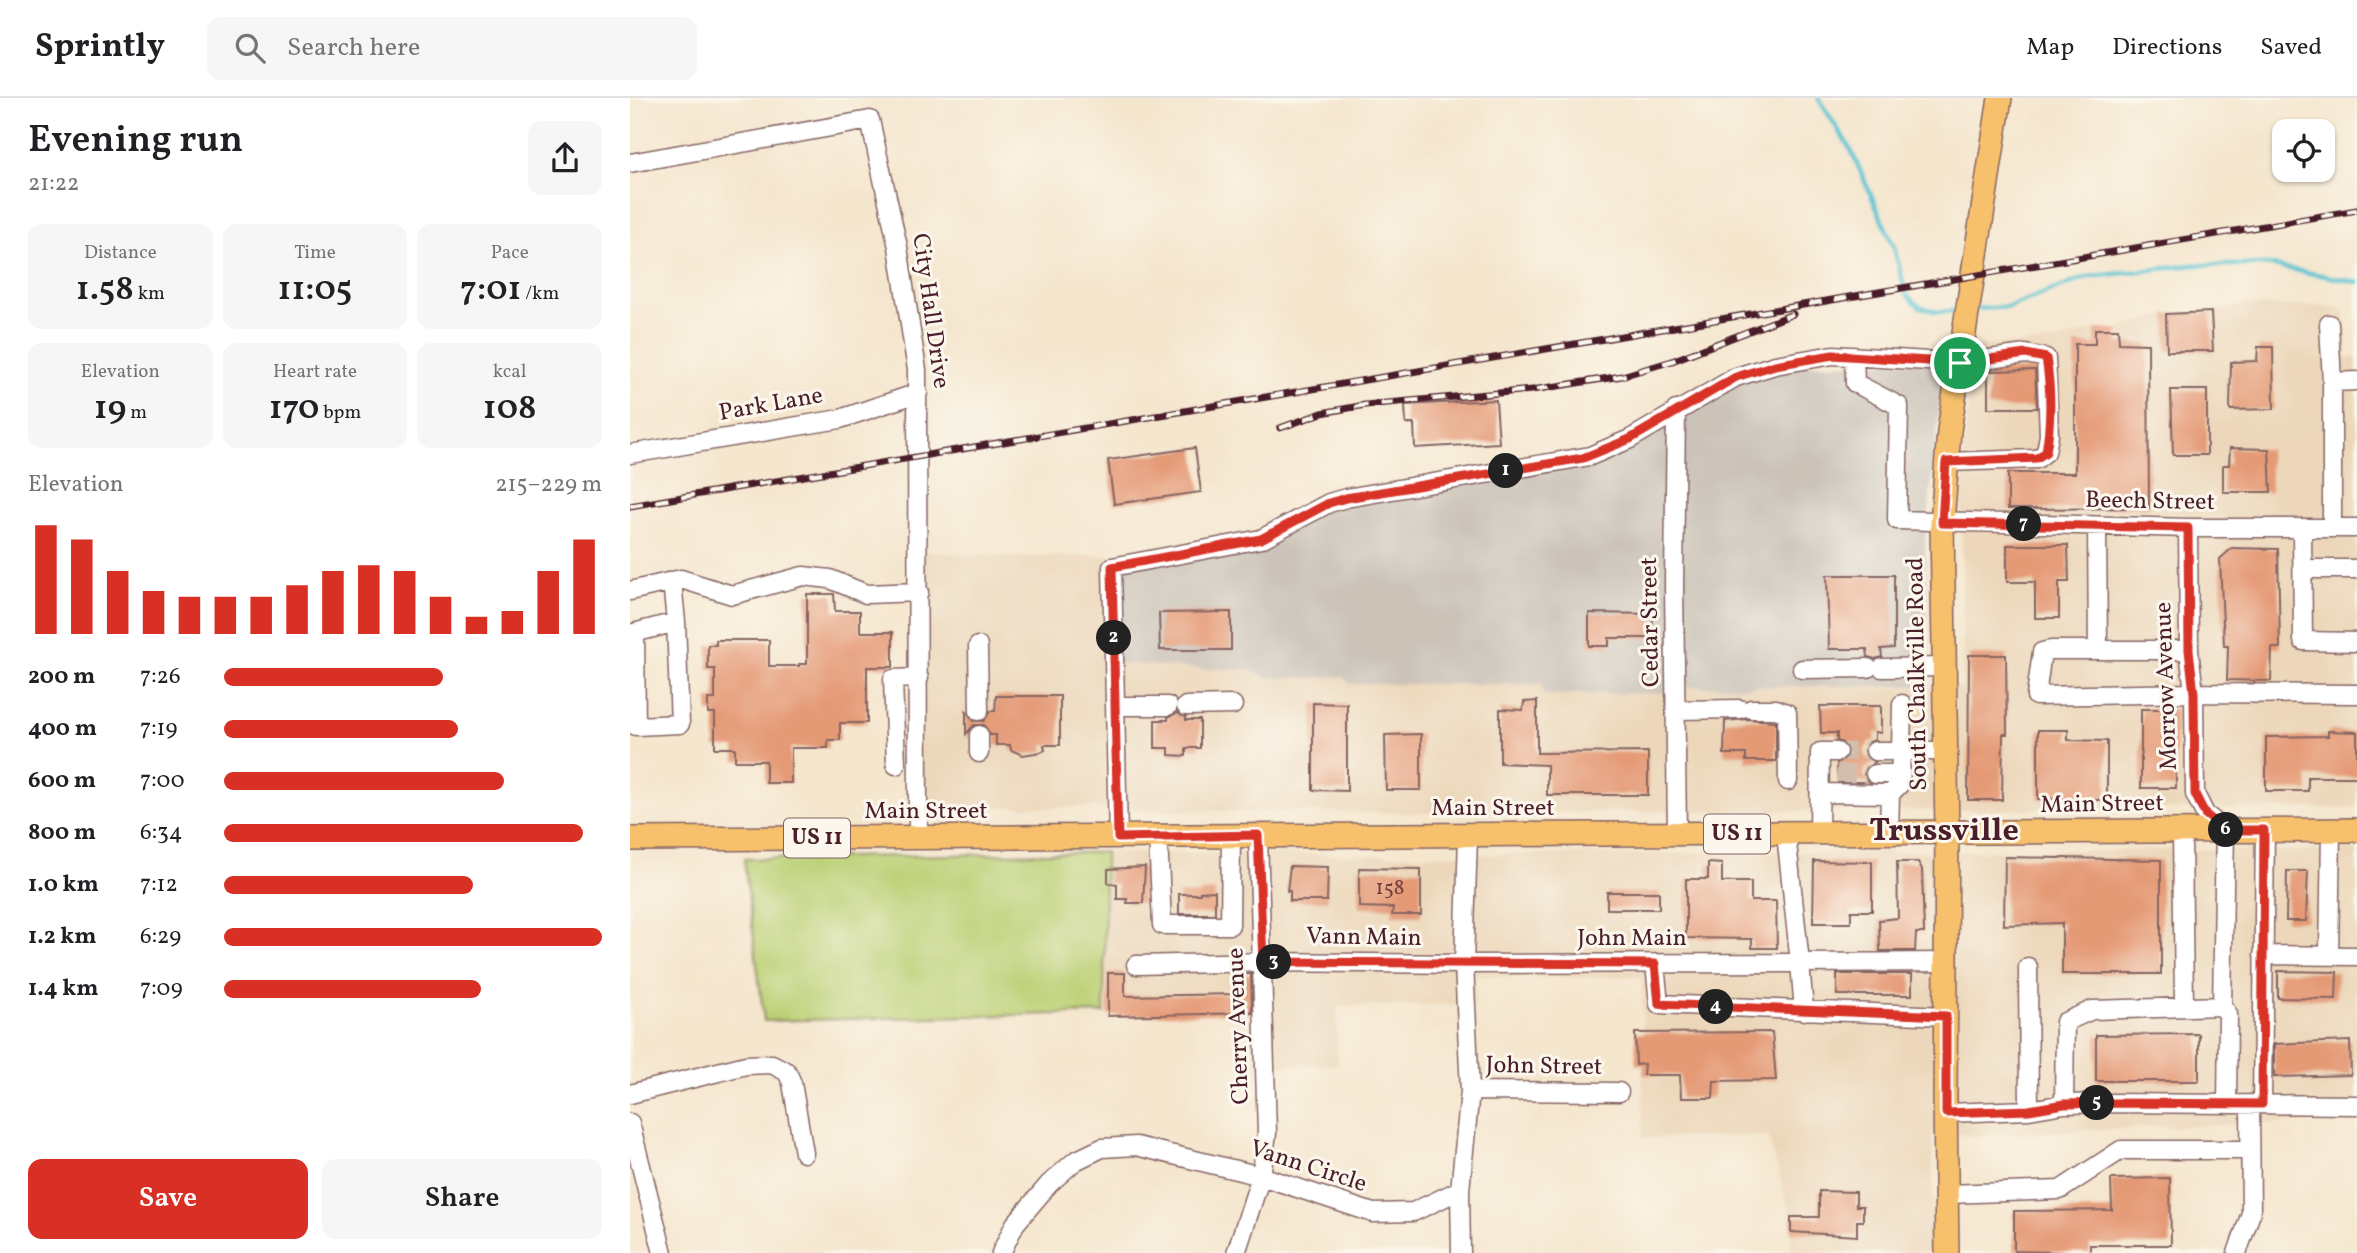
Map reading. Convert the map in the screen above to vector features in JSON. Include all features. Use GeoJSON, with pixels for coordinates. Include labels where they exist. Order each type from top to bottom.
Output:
{"type":"FeatureCollection","features":[{"type":"Feature","properties":{"kind":"main road","name":"South Chalkville Road"},"geometry":{"type":"LineString","coordinates":[[1947,1253],[1947,834],[1942,523],[1948,431],[2000,98]]}},
{"type":"Feature","properties":{"kind":"main road","name":"Main Street"},"geometry":{"type":"LineString","coordinates":[[630,839],[2357,830]]}},
{"type":"Feature","properties":{"kind":"street","name":"City Hall Drive"},"geometry":{"type":"LineString","coordinates":[[630,163],[870,120],[898,247],[918,370],[918,838]]}},
{"type":"Feature","properties":{"kind":"street"},"geometry":{"type":"LineString","coordinates":[[2329,324],[2332,382],[2332,528]]}},
{"type":"Feature","properties":{"kind":"street"},"geometry":{"type":"LineString","coordinates":[[1118,838],[1112,567],[1261,539],[1329,503],[1346,498],[1583,458],[1630,439],[1736,377],[1775,365],[1833,355],[1960,363],[2026,354],[2046,358],[2049,374],[2049,435],[2046,452],[2037,458],[1946,462]]}},
{"type":"Feature","properties":{"kind":"street","name":"Beech Street"},"geometry":{"type":"LineString","coordinates":[[1854,356],[1855,383],[1899,406],[1897,520],[2188,528],[2357,528]]}},
{"type":"Feature","properties":{"kind":"street"},"geometry":{"type":"LineString","coordinates":[[2332,382],[2357,381]]}},
{"type":"Feature","properties":{"kind":"street","name":"Park Lane"},"geometry":{"type":"LineString","coordinates":[[630,454],[840,419],[918,393]]}},
{"type":"Feature","properties":{"kind":"street","name":"Cedar Street"},"geometry":{"type":"LineString","coordinates":[[1676,410],[1674,585],[1677,834]]}},
{"type":"Feature","properties":{"kind":"street"},"geometry":{"type":"LineString","coordinates":[[2097,526],[2098,650]]}},
{"type":"Feature","properties":{"kind":"street","name":"Morrow Avenue"},"geometry":{"type":"LineString","coordinates":[[2188,528],[2189,650],[2194,693],[2195,794],[2205,814],[2225,830]]}},
{"type":"Feature","properties":{"kind":"street"},"geometry":{"type":"LineString","coordinates":[[2302,528],[2303,641],[2357,642]]}},
{"type":"Feature","properties":{"kind":"street"},"geometry":{"type":"LineString","coordinates":[[2303,569],[2357,569]]}},
{"type":"Feature","properties":{"kind":"street"},"geometry":{"type":"LineString","coordinates":[[630,591],[681,579],[732,595],[803,576],[830,579],[866,594],[919,592]]}},
{"type":"Feature","properties":{"kind":"street"},"geometry":{"type":"LineString","coordinates":[[672,581],[676,622],[680,724],[636,726],[633,634],[676,622]]}},
{"type":"Feature","properties":{"kind":"street"},"geometry":{"type":"LineString","coordinates":[[978,646],[979,711]]}},
{"type":"Feature","properties":{"kind":"street"},"geometry":{"type":"LineString","coordinates":[[2189,650],[2042,652],[2036,696],[2357,694]]}},
{"type":"Feature","properties":{"kind":"street"},"geometry":{"type":"LineString","coordinates":[[1802,670],[1944,667]]}},
{"type":"Feature","properties":{"kind":"street"},"geometry":{"type":"LineString","coordinates":[[895,765],[893,679],[919,678]]}},
{"type":"Feature","properties":{"kind":"street"},"geometry":{"type":"LineString","coordinates":[[1115,706],[1233,705]]}},
{"type":"Feature","properties":{"kind":"street"},"geometry":{"type":"LineString","coordinates":[[1889,834],[1890,794],[1900,784],[1902,705]]}},
{"type":"Feature","properties":{"kind":"street"},"geometry":{"type":"LineString","coordinates":[[1676,710],[1776,709],[1787,713],[1788,781]]}},
{"type":"Feature","properties":{"kind":"street"},"geometry":{"type":"LineString","coordinates":[[1875,751],[1946,751]]}},
{"type":"Feature","properties":{"kind":"street"},"geometry":{"type":"LineString","coordinates":[[1819,834],[1819,793],[1829,773],[1820,752],[1838,752]]}},
{"type":"Feature","properties":{"kind":"street"},"geometry":{"type":"LineString","coordinates":[[1875,774],[1901,774]]}},
{"type":"Feature","properties":{"kind":"street"},"geometry":{"type":"LineString","coordinates":[[1819,793],[1890,794]]}},
{"type":"Feature","properties":{"kind":"street"},"geometry":{"type":"LineString","coordinates":[[2225,830],[2222,1006],[2228,1014],[2227,1104]]}},
{"type":"Feature","properties":{"kind":"street"},"geometry":{"type":"LineString","coordinates":[[2237,1253],[2251,1213],[2250,1150],[2256,1104],[2263,955],[2264,830]]}},
{"type":"Feature","properties":{"kind":"street"},"geometry":{"type":"LineString","coordinates":[[2329,956],[2331,830]]}},
{"type":"Feature","properties":{"kind":"street"},"geometry":{"type":"LineString","coordinates":[[2182,831],[2184,1007]]}},
{"type":"Feature","properties":{"kind":"street"},"geometry":{"type":"LineString","coordinates":[[1786,834],[1804,1011]]}},
{"type":"Feature","properties":{"kind":"street"},"geometry":{"type":"LineString","coordinates":[[1158,837],[1162,925],[1230,925],[1231,835]]}},
{"type":"Feature","properties":{"kind":"street","name":"Cherry Avenue"},"geometry":{"type":"LineString","coordinates":[[1236,1253],[1261,1176],[1267,1133],[1258,835]]}},
{"type":"Feature","properties":{"kind":"street"},"geometry":{"type":"LineString","coordinates":[[1461,1253],[1460,1190],[1470,1091],[1464,964],[1468,836]]}},
{"type":"Feature","properties":{"kind":"street"},"geometry":{"type":"LineString","coordinates":[[2263,955],[2357,956]]}},
{"type":"Feature","properties":{"kind":"street","name":"Vann Main"},"geometry":{"type":"LineString","coordinates":[[1136,965],[1263,962],[1464,964]]}},
{"type":"Feature","properties":{"kind":"street","name":"John Main"},"geometry":{"type":"LineString","coordinates":[[1464,964],[1947,962]]}},
{"type":"Feature","properties":{"kind":"street"},"geometry":{"type":"LineString","coordinates":[[1655,964],[1659,1004],[1946,1016]]}},
{"type":"Feature","properties":{"kind":"street"},"geometry":{"type":"LineString","coordinates":[[2028,967],[2029,1110]]}},
{"type":"Feature","properties":{"kind":"street"},"geometry":{"type":"LineString","coordinates":[[2064,1104],[2065,1022],[2092,1010],[2222,1006]]}},
{"type":"Feature","properties":{"kind":"street"},"geometry":{"type":"LineString","coordinates":[[630,1094],[746,1065],[772,1064],[787,1072],[792,1083],[804,1153]]}},
{"type":"Feature","properties":{"kind":"street","name":"John Street"},"geometry":{"type":"LineString","coordinates":[[1470,1091],[1619,1093]]}},
{"type":"Feature","properties":{"kind":"street"},"geometry":{"type":"LineString","coordinates":[[1946,1113],[2029,1110],[2064,1104],[2357,1105]]}},
{"type":"Feature","properties":{"kind":"street"},"geometry":{"type":"LineString","coordinates":[[630,1124],[663,1253]]}},
{"type":"Feature","properties":{"kind":"street","name":"Vann Circle"},"geometry":{"type":"LineString","coordinates":[[1001,1253],[1015,1224],[1049,1185],[1075,1161],[1102,1148],[1136,1146],[1261,1176],[1373,1213],[1413,1212],[1460,1190]]}},
{"type":"Feature","properties":{"kind":"street"},"geometry":{"type":"LineString","coordinates":[[1946,1194],[2060,1190],[2121,1150],[2250,1150]]}},
{"type":"Feature","properties":{"kind":"shaded area"},"geometry":{"type":"Polygon","coordinates":[[[2244,305],[2336,307],[2345,313],[2347,358],[2357,358],[2357,808],[1407,813],[1095,807],[918,807],[918,551],[1008,557],[1112,555],[1115,663],[1200,669],[1247,669],[1269,678],[1343,677],[1542,684],[1547,695],[1664,693],[1676,687],[1963,687],[1961,467],[1976,346],[2055,342],[2095,329],[2118,329],[2166,314],[2211,312],[2244,305]]]}},
{"type":"Feature","properties":{"kind":"shaded area"},"geometry":{"type":"Polygon","coordinates":[[[1939,361],[1941,389],[1925,543],[1928,686],[1676,687],[1664,693],[1547,695],[1543,693],[1542,684],[1350,684],[1343,677],[1269,678],[1247,669],[1200,669],[1114,663],[1112,567],[1261,539],[1313,511],[1583,458],[1775,365],[1939,361]]]}},
{"type":"Feature","properties":{"kind":"shaded area"},"geometry":{"type":"Polygon","coordinates":[[[2357,850],[2357,1112],[2344,1121],[1975,1136],[1932,1132],[1934,1253],[1791,1253],[1791,1217],[1768,1136],[1643,1138],[1642,977],[1474,977],[1476,1004],[1337,1007],[1338,1065],[1271,1065],[1254,1013],[1108,1016],[1104,1013],[1105,852],[1406,855],[2357,850]]]}},
{"type":"Feature","properties":{"kind":"green space"},"geometry":{"type":"Polygon","coordinates":[[[1105,852],[1104,1013],[764,1021],[744,859],[1105,852]]]}},
{"type":"Feature","properties":{"kind":"building"},"geometry":{"type":"Polygon","coordinates":[[[2211,312],[2213,351],[2167,351],[2166,314],[2211,312]]]}},
{"type":"Feature","properties":{"kind":"building"},"geometry":{"type":"Polygon","coordinates":[[[2095,329],[2118,329],[2119,343],[2148,344],[2149,508],[2008,509],[2008,473],[2075,473],[2075,344],[2095,344],[2095,329]]]}},
{"type":"Feature","properties":{"kind":"building"},"geometry":{"type":"Polygon","coordinates":[[[2258,347],[2273,347],[2274,409],[2230,410],[2231,362],[2257,361],[2258,347]]]}},
{"type":"Feature","properties":{"kind":"building"},"geometry":{"type":"Polygon","coordinates":[[[2035,370],[2037,408],[1988,408],[1988,371],[2035,370]]]}},
{"type":"Feature","properties":{"kind":"building"},"geometry":{"type":"Polygon","coordinates":[[[2171,390],[2207,390],[2207,455],[2173,455],[2171,390]]]}},
{"type":"Feature","properties":{"kind":"building"},"geometry":{"type":"Polygon","coordinates":[[[1496,400],[1499,443],[1415,448],[1414,424],[1406,424],[1405,405],[1496,400]]]}},
{"type":"Feature","properties":{"kind":"building"},"geometry":{"type":"Polygon","coordinates":[[[1195,448],[1201,492],[1114,504],[1108,460],[1195,448]]]}},
{"type":"Feature","properties":{"kind":"building"},"geometry":{"type":"Polygon","coordinates":[[[2230,448],[2269,449],[2271,492],[2223,492],[2223,465],[2229,465],[2230,448]]]}},
{"type":"Feature","properties":{"kind":"building"},"geometry":{"type":"Polygon","coordinates":[[[2007,545],[2068,545],[2069,582],[2059,582],[2059,618],[2035,618],[2035,582],[2007,582],[2007,545]]]}},
{"type":"Feature","properties":{"kind":"building"},"geometry":{"type":"Polygon","coordinates":[[[2232,548],[2278,549],[2280,648],[2272,648],[2271,681],[2227,680],[2228,646],[2224,646],[2220,559],[2232,548]]]}},
{"type":"Feature","properties":{"kind":"building"},"geometry":{"type":"Polygon","coordinates":[[[1827,575],[1894,575],[1894,648],[1881,649],[1882,657],[1875,659],[1868,657],[1867,649],[1829,649],[1827,575]]]}},
{"type":"Feature","properties":{"kind":"building"},"geometry":{"type":"Polygon","coordinates":[[[807,594],[834,594],[835,611],[860,611],[860,632],[893,632],[893,667],[867,667],[867,723],[840,723],[840,740],[828,740],[828,748],[791,748],[791,783],[766,783],[766,761],[735,761],[735,748],[715,748],[715,713],[708,713],[708,699],[715,699],[715,669],[708,669],[708,645],[716,645],[716,640],[769,640],[769,666],[807,664],[807,594]]]}},
{"type":"Feature","properties":{"kind":"building"},"geometry":{"type":"Polygon","coordinates":[[[1231,612],[1231,650],[1160,650],[1159,613],[1231,612]]]}},
{"type":"Feature","properties":{"kind":"building"},"geometry":{"type":"Polygon","coordinates":[[[1589,613],[1653,614],[1652,638],[1609,638],[1609,646],[1589,646],[1589,613]]]}},
{"type":"Feature","properties":{"kind":"building"},"geometry":{"type":"Polygon","coordinates":[[[1969,655],[2006,655],[2007,734],[2003,734],[2002,800],[1968,800],[1969,655]]]}},
{"type":"Feature","properties":{"kind":"building"},"geometry":{"type":"Polygon","coordinates":[[[996,696],[1060,696],[1060,745],[1044,745],[1045,750],[1041,752],[1023,755],[1011,750],[1010,745],[996,745],[996,735],[990,735],[984,725],[974,725],[966,734],[966,711],[974,721],[984,721],[990,711],[995,711],[996,696]]]}},
{"type":"Feature","properties":{"kind":"building"},"geometry":{"type":"Polygon","coordinates":[[[1537,701],[1537,753],[1648,752],[1648,795],[1547,795],[1547,765],[1500,763],[1500,709],[1523,710],[1524,702],[1537,701]]]}},
{"type":"Feature","properties":{"kind":"building"},"geometry":{"type":"Polygon","coordinates":[[[1313,703],[1347,704],[1347,791],[1313,790],[1313,703]]]}},
{"type":"Feature","properties":{"kind":"building"},"geometry":{"type":"Polygon","coordinates":[[[1820,706],[1881,706],[1881,733],[1875,732],[1875,740],[1869,742],[1864,750],[1866,757],[1875,762],[1865,769],[1864,775],[1868,782],[1838,782],[1837,763],[1846,758],[1848,751],[1843,743],[1837,741],[1837,733],[1821,733],[1820,706]]]}},
{"type":"Feature","properties":{"kind":"building"},"geometry":{"type":"Polygon","coordinates":[[[2141,709],[2176,709],[2176,788],[2141,788],[2141,709]]]}},
{"type":"Feature","properties":{"kind":"building"},"geometry":{"type":"Polygon","coordinates":[[[1177,713],[1186,717],[1186,720],[1200,720],[1200,748],[1186,748],[1186,756],[1169,755],[1169,748],[1155,748],[1155,720],[1168,720],[1168,717],[1177,713]]]}},
{"type":"Feature","properties":{"kind":"building"},"geometry":{"type":"Polygon","coordinates":[[[1725,721],[1776,721],[1776,761],[1746,761],[1746,754],[1724,754],[1725,721]]]}},
{"type":"Feature","properties":{"kind":"building"},"geometry":{"type":"Polygon","coordinates":[[[2038,730],[2068,730],[2068,740],[2107,741],[2107,800],[2038,799],[2038,730]]]}},
{"type":"Feature","properties":{"kind":"building"},"geometry":{"type":"Polygon","coordinates":[[[2328,731],[2357,732],[2357,777],[2308,777],[2308,791],[2266,791],[2266,737],[2328,736],[2328,731]]]}},
{"type":"Feature","properties":{"kind":"building"},"geometry":{"type":"Polygon","coordinates":[[[1421,734],[1421,790],[1386,790],[1385,735],[1421,734]]]}},
{"type":"Feature","properties":{"kind":"building"},"geometry":{"type":"Polygon","coordinates":[[[2005,857],[2161,860],[2161,974],[2062,974],[2062,923],[2004,925],[2005,857]]]}},
{"type":"Feature","properties":{"kind":"building"},"geometry":{"type":"Polygon","coordinates":[[[1814,861],[1872,862],[1872,911],[1851,911],[1851,923],[1813,923],[1814,861]]]}},
{"type":"Feature","properties":{"kind":"building"},"geometry":{"type":"Polygon","coordinates":[[[1897,862],[1918,862],[1922,869],[1924,933],[1916,933],[1915,951],[1880,951],[1879,920],[1898,918],[1897,862]]]}},
{"type":"Feature","properties":{"kind":"building"},"geometry":{"type":"Polygon","coordinates":[[[1708,863],[1722,864],[1722,882],[1751,882],[1751,901],[1776,901],[1777,948],[1752,948],[1752,939],[1686,938],[1686,879],[1708,879],[1708,863]]]}},
{"type":"Feature","properties":{"kind":"building"},"geometry":{"type":"Polygon","coordinates":[[[1290,866],[1328,867],[1327,901],[1290,901],[1290,891],[1287,891],[1290,866]]]}},
{"type":"Feature","properties":{"kind":"building"},"geometry":{"type":"Polygon","coordinates":[[[1145,867],[1143,903],[1127,903],[1127,899],[1117,899],[1117,884],[1108,883],[1108,869],[1145,867]]]}},
{"type":"Feature","properties":{"kind":"building"},"geometry":{"type":"Polygon","coordinates":[[[1359,868],[1421,869],[1421,915],[1392,915],[1393,908],[1359,907],[1359,868]]]}},
{"type":"Feature","properties":{"kind":"building"},"geometry":{"type":"Polygon","coordinates":[[[2287,871],[2308,871],[2306,921],[2286,921],[2287,871]]]}},
{"type":"Feature","properties":{"kind":"building"},"geometry":{"type":"Polygon","coordinates":[[[1215,891],[1215,914],[1179,914],[1179,894],[1215,891]]]}},
{"type":"Feature","properties":{"kind":"building"},"geometry":{"type":"Polygon","coordinates":[[[1607,892],[1659,892],[1659,909],[1607,909],[1607,892]]]}},
{"type":"Feature","properties":{"kind":"building"},"geometry":{"type":"Polygon","coordinates":[[[2278,971],[2337,972],[2336,999],[2278,998],[2278,971]]]}},
{"type":"Feature","properties":{"kind":"building"},"geometry":{"type":"Polygon","coordinates":[[[1108,973],[1125,973],[1125,996],[1238,994],[1237,974],[1251,974],[1252,1013],[1108,1016],[1108,973]]]}},
{"type":"Feature","properties":{"kind":"building"},"geometry":{"type":"Polygon","coordinates":[[[1837,974],[1912,974],[1912,995],[1837,995],[1837,974]]]}},
{"type":"Feature","properties":{"kind":"building"},"geometry":{"type":"Polygon","coordinates":[[[1772,1032],[1776,1080],[1714,1081],[1713,1098],[1681,1098],[1680,1075],[1643,1075],[1644,1064],[1636,1065],[1635,1033],[1772,1032]]]}},
{"type":"Feature","properties":{"kind":"building"},"geometry":{"type":"Polygon","coordinates":[[[2199,1034],[2199,1081],[2096,1081],[2096,1035],[2199,1034]]]}},
{"type":"Feature","properties":{"kind":"building"},"geometry":{"type":"Polygon","coordinates":[[[2350,1041],[2351,1075],[2274,1077],[2274,1044],[2350,1041]]]}},
{"type":"Feature","properties":{"kind":"building"},"geometry":{"type":"Polygon","coordinates":[[[2170,1178],[2171,1245],[2090,1245],[2090,1253],[2014,1251],[2014,1211],[2112,1210],[2111,1179],[2170,1178]]]}},
{"type":"Feature","properties":{"kind":"building"},"geometry":{"type":"Polygon","coordinates":[[[1819,1191],[1856,1192],[1856,1206],[1863,1206],[1863,1221],[1857,1221],[1857,1236],[1791,1232],[1791,1217],[1819,1217],[1819,1191]]]}},
{"type":"Feature","properties":{"kind":"waterway"},"geometry":{"type":"LineString","coordinates":[[1818,98],[1851,150],[1894,247],[1906,294],[1920,307],[1938,312],[1962,310]]}},
{"type":"Feature","properties":{"kind":"waterway"},"geometry":{"type":"LineString","coordinates":[[1974,309],[2008,307],[2088,277],[2193,265],[2268,265],[2357,282]]}},
{"type":"Feature","properties":{"kind":"tunnel"},"geometry":{"type":"LineString","coordinates":[[1837,752],[1875,751]]}},
{"type":"Feature","properties":{"kind":"tunnel"},"geometry":{"type":"LineString","coordinates":[[1837,773],[1875,774]]}},
{"type":"Feature","properties":{"kind":"railway"},"geometry":{"type":"LineString","coordinates":[[630,506],[2357,210]]}},
{"type":"Feature","properties":{"kind":"railway"},"geometry":{"type":"LineString","coordinates":[[1280,428],[1322,413],[1365,405],[1532,390],[1622,376],[1672,361],[1793,314]]}},
{"type":"Feature","properties":{"kind":"district","name":"Trussville"},"geometry":{"type":"Point","coordinates":[1944,832]}},
{"type":"Feature","properties":{"kind":"route"},"geometry":{"type":"LineString","coordinates":[[2026,354],[2046,358],[2049,374],[2049,435],[2046,452],[2037,458],[1946,462],[1942,523],[2188,528],[2189,650],[2194,693],[2195,794],[2205,814],[2225,830],[2264,830],[2262,1104],[2064,1104],[2029,1110],[1946,1113],[1946,1016],[1659,1004],[1655,964],[1263,962],[1258,835],[1118,838],[1112,567],[1261,539],[1329,503],[1346,498],[1583,458],[1630,439],[1736,377],[1775,365],[1833,355],[1960,363],[2026,354]]}}]}
